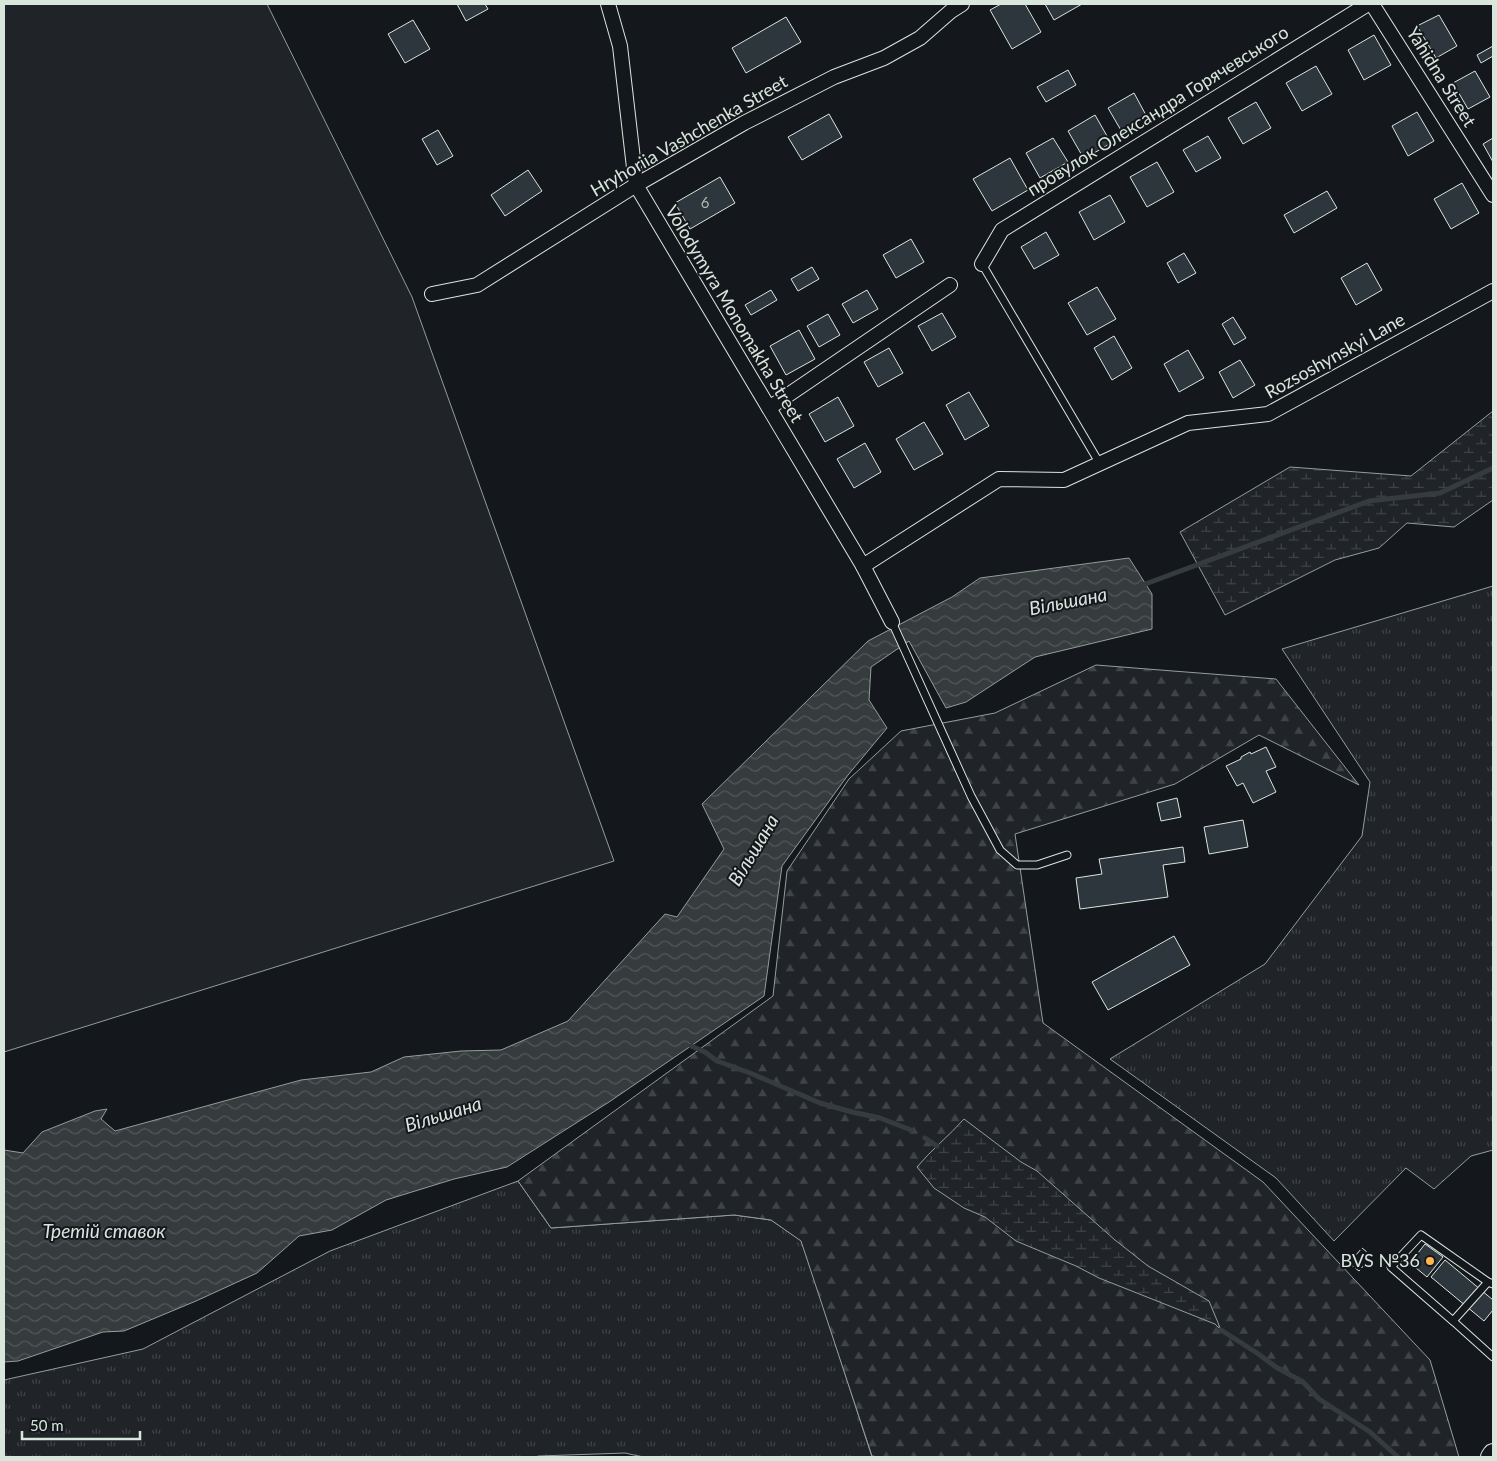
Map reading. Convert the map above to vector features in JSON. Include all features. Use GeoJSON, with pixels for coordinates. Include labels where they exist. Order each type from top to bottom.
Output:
{"type":"FeatureCollection","features":[{"type":"Feature","properties":{"kind":"street","name":"Volodymyra Monomakha Street"},"geometry":{"type":"LineString","coordinates":[[608,4],[620,46],[636,186],[863,566],[892,622]]}},
{"type":"Feature","properties":{"kind":"street","name":"Hryhoriia Vashchenka Street"},"geometry":{"type":"LineString","coordinates":[[432,294],[477,285],[636,186],[744,122],[834,77],[884,58],[920,38],[962,4]]}},
{"type":"Feature","properties":{"kind":"street","name":"провулок Олександра Горячевського"},"geometry":{"type":"LineString","coordinates":[[982,264],[1002,230],[1368,4]]}},
{"type":"Feature","properties":{"kind":"street","name":"Yahidna Street"},"geometry":{"type":"LineString","coordinates":[[1372,4],[1493,195]]}},
{"type":"Feature","properties":{"kind":"street"},"geometry":{"type":"LineString","coordinates":[[769,408],[950,285]]}},
{"type":"Feature","properties":{"kind":"street","name":"Rozsoshynskyi Lane"},"geometry":{"type":"LineString","coordinates":[[863,566],[999,480],[1064,480],[1188,423],[1268,414],[1493,291]]}},
{"type":"Feature","properties":{"kind":"lane"},"geometry":{"type":"LineString","coordinates":[[982,264],[1100,464]]}},
{"type":"Feature","properties":{"kind":"lane"},"geometry":{"type":"LineString","coordinates":[[892,622],[971,796],[1000,850],[1017,865],[1037,865],[1066,855]]}},
{"type":"Feature","properties":{"kind":"lane"},"geometry":{"type":"LineString","coordinates":[[1453,1321],[1491,1283],[1421,1235],[1391,1267],[1493,1358]]}},
{"type":"Feature","properties":{"kind":"green space"},"geometry":{"type":"Polygon","coordinates":[[[4,4],[267,4],[412,297],[614,861],[4,1052],[4,4]]]}},
{"type":"Feature","properties":{"kind":"green space"},"geometry":{"type":"Polygon","coordinates":[[[1493,411],[1493,500],[1454,527],[1407,523],[1379,548],[1335,560],[1225,615],[1180,532],[1290,467],[1411,476],[1493,411]]]}},
{"type":"Feature","properties":{"kind":"green space"},"geometry":{"type":"Polygon","coordinates":[[[1493,586],[1493,1150],[1471,1156],[1434,1189],[1406,1168],[1334,1241],[1276,1178],[1110,1059],[1265,964],[1362,836],[1370,782],[1282,649],[1493,586]]]}},
{"type":"Feature","properties":{"kind":"green space"},"geometry":{"type":"Polygon","coordinates":[[[1096,665],[1276,679],[1359,785],[1259,735],[1175,784],[1015,834],[1043,1023],[1263,1182],[1430,1360],[1459,1457],[872,1456],[801,1241],[771,1220],[734,1215],[551,1228],[518,1181],[773,996],[787,871],[849,779],[901,731],[995,713],[1096,665]]]}},
{"type":"Feature","properties":{"kind":"green space"},"geometry":{"type":"Polygon","coordinates":[[[964,1119],[1021,1162],[1037,1171],[1115,1240],[1148,1266],[1209,1301],[1221,1330],[1215,1324],[1099,1278],[1076,1266],[1016,1241],[985,1217],[964,1208],[934,1188],[917,1167],[964,1119]]]}},
{"type":"Feature","properties":{"kind":"green space"},"geometry":{"type":"Polygon","coordinates":[[[518,1181],[551,1228],[734,1215],[771,1220],[802,1241],[872,1457],[643,1457],[625,1453],[534,1457],[4,1457],[4,1380],[143,1349],[330,1251],[518,1181]]]}},
{"type":"Feature","properties":{"kind":"water","name":"Третій ставок"},"geometry":{"type":"Polygon","coordinates":[[[1129,558],[1152,594],[1152,629],[1035,657],[966,702],[946,708],[909,641],[871,667],[869,700],[887,728],[848,775],[782,866],[764,996],[609,1102],[507,1167],[454,1179],[386,1200],[332,1230],[299,1236],[257,1273],[124,1331],[103,1332],[18,1361],[4,1362],[4,1150],[23,1153],[42,1132],[95,1111],[107,1109],[101,1119],[115,1131],[301,1080],[371,1072],[404,1057],[461,1051],[501,1050],[568,1021],[665,914],[677,917],[724,849],[702,804],[868,641],[952,597],[980,578],[1129,558]]]}},
{"type":"Feature","properties":{"kind":"building"},"geometry":{"type":"Polygon","coordinates":[[[457,4],[485,4],[488,9],[466,21],[457,4]]]}},
{"type":"Feature","properties":{"kind":"building"},"geometry":{"type":"Polygon","coordinates":[[[1001,4],[1025,4],[1041,32],[1012,49],[990,10],[1001,4]]]}},
{"type":"Feature","properties":{"kind":"building"},"geometry":{"type":"Polygon","coordinates":[[[1045,4],[1082,4],[1054,20],[1045,4]]]}},
{"type":"Feature","properties":{"kind":"building"},"geometry":{"type":"Polygon","coordinates":[[[1439,15],[1457,46],[1436,58],[1417,26],[1439,15]]]}},
{"type":"Feature","properties":{"kind":"building"},"geometry":{"type":"Polygon","coordinates":[[[786,17],[801,42],[746,73],[732,48],[786,17]]]}},
{"type":"Feature","properties":{"kind":"building"},"geometry":{"type":"Polygon","coordinates":[[[413,20],[430,49],[405,63],[388,34],[413,20]]]}},
{"type":"Feature","properties":{"kind":"building"},"geometry":{"type":"Polygon","coordinates":[[[1374,35],[1391,65],[1364,80],[1348,50],[1374,35]]]}},
{"type":"Feature","properties":{"kind":"building"},"geometry":{"type":"Polygon","coordinates":[[[1493,46],[1493,56],[1481,63],[1477,55],[1493,46]]]}},
{"type":"Feature","properties":{"kind":"building"},"geometry":{"type":"Polygon","coordinates":[[[1316,66],[1332,94],[1302,111],[1286,83],[1316,66]]]}},
{"type":"Feature","properties":{"kind":"building"},"geometry":{"type":"Polygon","coordinates":[[[1068,70],[1076,85],[1046,102],[1037,87],[1068,70]]]}},
{"type":"Feature","properties":{"kind":"building"},"geometry":{"type":"Polygon","coordinates":[[[1475,71],[1490,97],[1468,109],[1453,83],[1475,71]]]}},
{"type":"Feature","properties":{"kind":"building"},"geometry":{"type":"Polygon","coordinates":[[[1134,93],[1147,117],[1122,132],[1108,108],[1134,93]]]}},
{"type":"Feature","properties":{"kind":"building"},"geometry":{"type":"Polygon","coordinates":[[[1256,102],[1271,128],[1243,144],[1228,118],[1256,102]]]}},
{"type":"Feature","properties":{"kind":"building"},"geometry":{"type":"Polygon","coordinates":[[[1417,112],[1434,141],[1408,156],[1392,126],[1417,112]]]}},
{"type":"Feature","properties":{"kind":"building"},"geometry":{"type":"Polygon","coordinates":[[[829,114],[842,137],[802,160],[788,137],[829,114]]]}},
{"type":"Feature","properties":{"kind":"building"},"geometry":{"type":"Polygon","coordinates":[[[1095,115],[1111,143],[1084,159],[1068,131],[1095,115]]]}},
{"type":"Feature","properties":{"kind":"building"},"geometry":{"type":"Polygon","coordinates":[[[438,130],[453,156],[437,165],[422,139],[438,130]]]}},
{"type":"Feature","properties":{"kind":"building"},"geometry":{"type":"Polygon","coordinates":[[[1208,136],[1221,158],[1196,172],[1183,150],[1208,136]]]}},
{"type":"Feature","properties":{"kind":"building"},"geometry":{"type":"Polygon","coordinates":[[[1053,138],[1068,162],[1040,178],[1026,153],[1053,138]]]}},
{"type":"Feature","properties":{"kind":"building"},"geometry":{"type":"Polygon","coordinates":[[[1493,138],[1493,162],[1483,144],[1493,138]]]}},
{"type":"Feature","properties":{"kind":"building"},"geometry":{"type":"Polygon","coordinates":[[[1010,158],[1028,190],[992,211],[973,179],[1010,158]]]}},
{"type":"Feature","properties":{"kind":"building"},"geometry":{"type":"Polygon","coordinates":[[[1157,162],[1174,192],[1147,207],[1130,177],[1157,162]]]}},
{"type":"Feature","properties":{"kind":"building"},"geometry":{"type":"Polygon","coordinates":[[[528,170],[542,191],[505,216],[491,195],[528,170]]]}},
{"type":"Feature","properties":{"kind":"building"},"geometry":{"type":"Polygon","coordinates":[[[720,177],[735,203],[690,229],[675,203],[720,177]]]}},
{"type":"Feature","properties":{"kind":"building"},"geometry":{"type":"Polygon","coordinates":[[[1462,183],[1479,213],[1451,229],[1434,199],[1462,183]]]}},
{"type":"Feature","properties":{"kind":"building"},"geometry":{"type":"Polygon","coordinates":[[[1327,191],[1337,208],[1294,233],[1284,215],[1327,191]]]}},
{"type":"Feature","properties":{"kind":"building"},"geometry":{"type":"Polygon","coordinates":[[[1110,195],[1125,222],[1094,240],[1079,212],[1110,195]]]}},
{"type":"Feature","properties":{"kind":"building"},"geometry":{"type":"Polygon","coordinates":[[[1046,232],[1059,255],[1034,269],[1021,247],[1046,232]]]}},
{"type":"Feature","properties":{"kind":"building"},"geometry":{"type":"Polygon","coordinates":[[[911,239],[924,262],[896,278],[883,255],[911,239]]]}},
{"type":"Feature","properties":{"kind":"building"},"geometry":{"type":"Polygon","coordinates":[[[1184,253],[1196,273],[1178,283],[1167,263],[1184,253]]]}},
{"type":"Feature","properties":{"kind":"building"},"geometry":{"type":"Polygon","coordinates":[[[1367,263],[1382,290],[1356,305],[1341,278],[1367,263]]]}},
{"type":"Feature","properties":{"kind":"building"},"geometry":{"type":"Polygon","coordinates":[[[812,267],[819,279],[798,291],[791,279],[812,267]]]}},
{"type":"Feature","properties":{"kind":"building"},"geometry":{"type":"Polygon","coordinates":[[[1097,287],[1116,319],[1087,335],[1068,303],[1097,287]]]}},
{"type":"Feature","properties":{"kind":"building"},"geometry":{"type":"Polygon","coordinates":[[[771,290],[777,300],[751,315],[745,305],[771,290]]]}},
{"type":"Feature","properties":{"kind":"building"},"geometry":{"type":"Polygon","coordinates":[[[867,290],[878,309],[853,323],[842,304],[867,290]]]}},
{"type":"Feature","properties":{"kind":"building"},"geometry":{"type":"Polygon","coordinates":[[[942,313],[956,337],[932,351],[918,326],[942,313]]]}},
{"type":"Feature","properties":{"kind":"building"},"geometry":{"type":"Polygon","coordinates":[[[828,314],[840,335],[819,347],[807,326],[828,314]]]}},
{"type":"Feature","properties":{"kind":"building"},"geometry":{"type":"Polygon","coordinates":[[[1233,317],[1246,338],[1234,345],[1222,324],[1233,317]]]}},
{"type":"Feature","properties":{"kind":"building"},"geometry":{"type":"Polygon","coordinates":[[[799,330],[815,359],[786,375],[770,346],[799,330]]]}},
{"type":"Feature","properties":{"kind":"building"},"geometry":{"type":"Polygon","coordinates":[[[1114,336],[1132,368],[1112,380],[1094,348],[1114,336]]]}},
{"type":"Feature","properties":{"kind":"building"},"geometry":{"type":"Polygon","coordinates":[[[889,348],[903,373],[878,387],[864,362],[889,348]]]}},
{"type":"Feature","properties":{"kind":"building"},"geometry":{"type":"Polygon","coordinates":[[[1188,350],[1204,378],[1179,392],[1164,364],[1188,350]]]}},
{"type":"Feature","properties":{"kind":"building"},"geometry":{"type":"Polygon","coordinates":[[[1240,360],[1255,385],[1233,398],[1219,372],[1240,360]]]}},
{"type":"Feature","properties":{"kind":"building"},"geometry":{"type":"Polygon","coordinates":[[[969,392],[989,426],[965,440],[946,405],[969,392]]]}},
{"type":"Feature","properties":{"kind":"building"},"geometry":{"type":"Polygon","coordinates":[[[838,397],[854,426],[825,442],[809,414],[838,397]]]}},
{"type":"Feature","properties":{"kind":"building"},"geometry":{"type":"Polygon","coordinates":[[[924,422],[943,454],[914,470],[896,439],[924,422]]]}},
{"type":"Feature","properties":{"kind":"building"},"geometry":{"type":"Polygon","coordinates":[[[865,443],[881,472],[854,488],[837,459],[865,443]]]}},
{"type":"Feature","properties":{"kind":"building"},"geometry":{"type":"Polygon","coordinates":[[[1266,747],[1276,767],[1266,771],[1276,792],[1253,803],[1243,783],[1237,786],[1226,766],[1241,759],[1241,757],[1250,752],[1251,754],[1266,747]]]}},
{"type":"Feature","properties":{"kind":"building"},"geometry":{"type":"Polygon","coordinates":[[[1177,798],[1181,817],[1161,821],[1157,803],[1177,798]]]}},
{"type":"Feature","properties":{"kind":"building"},"geometry":{"type":"Polygon","coordinates":[[[1243,820],[1248,847],[1209,854],[1204,827],[1243,820]]]}},
{"type":"Feature","properties":{"kind":"building"},"geometry":{"type":"Polygon","coordinates":[[[1183,847],[1185,862],[1163,865],[1168,897],[1080,909],[1076,878],[1102,874],[1099,859],[1183,847]]]}},
{"type":"Feature","properties":{"kind":"building"},"geometry":{"type":"Polygon","coordinates":[[[1174,936],[1190,965],[1108,1010],[1092,982],[1174,936]]]}},
{"type":"Feature","properties":{"kind":"building"},"geometry":{"type":"Polygon","coordinates":[[[1425,1244],[1443,1257],[1427,1277],[1410,1263],[1425,1244]]]}},
{"type":"Feature","properties":{"kind":"building"},"geometry":{"type":"Polygon","coordinates":[[[1445,1260],[1493,1300],[1493,1310],[1484,1321],[1431,1277],[1445,1260]]]}},
{"type":"Feature","properties":{"kind":"waterway","name":"Вільшана"},"geometry":{"type":"LineString","coordinates":[[1140,586],[1369,501],[1440,493],[1493,468]]}},
{"type":"Feature","properties":{"kind":"waterway"},"geometry":{"type":"LineString","coordinates":[[691,1046],[705,1052],[717,1061],[820,1103],[880,1118],[911,1130]]}},
{"type":"Feature","properties":{"kind":"waterway"},"geometry":{"type":"LineString","coordinates":[[925,1138],[937,1146]]}},
{"type":"Feature","properties":{"kind":"waterway"},"geometry":{"type":"LineString","coordinates":[[1221,1330],[1276,1367],[1303,1382],[1319,1399],[1370,1432],[1398,1457]]}},
{"type":"Feature","properties":{"kind":"fence"},"geometry":{"type":"LineString","coordinates":[[1371,1257],[1359,1271],[1349,1263],[1362,1248],[1372,1256]]}},
{"type":"Feature","properties":{"kind":"place","name":"BVS №36"},"geometry":{"type":"Point","coordinates":[1430,1261]}}]}
